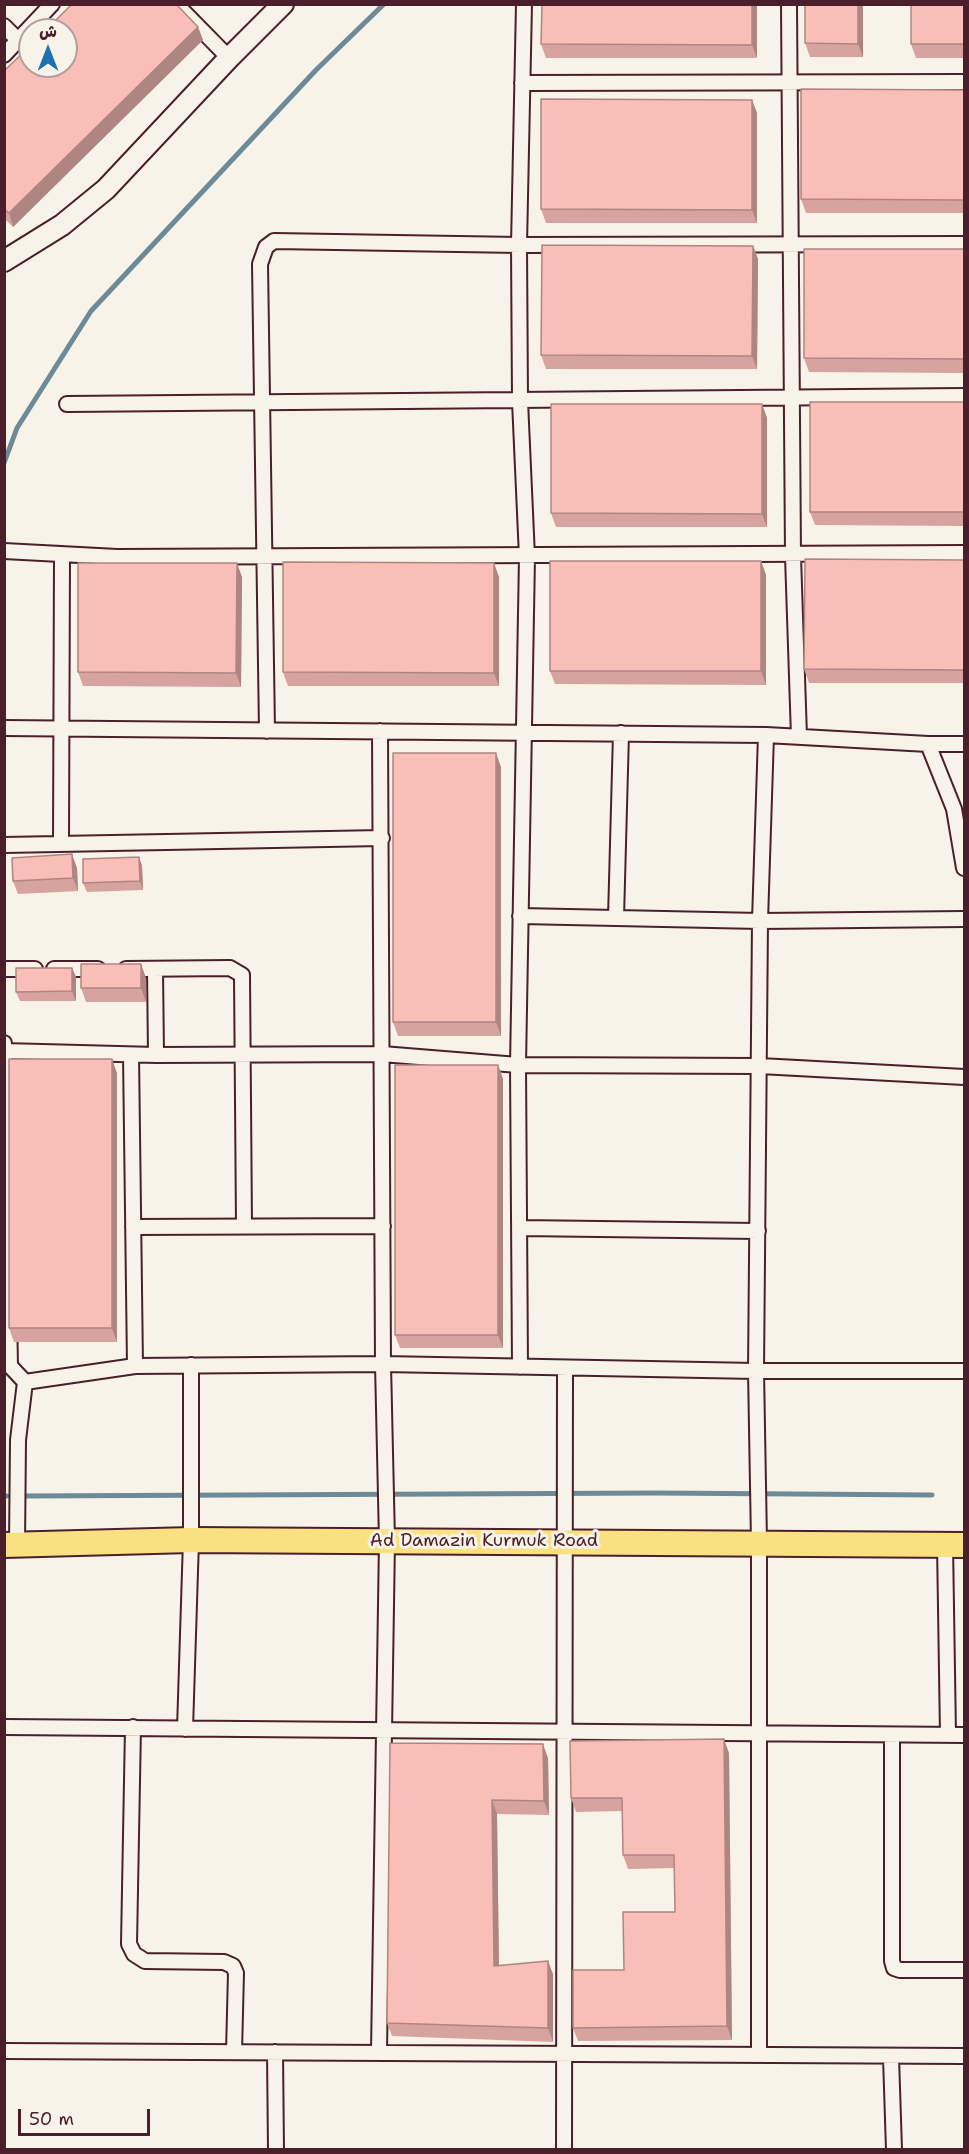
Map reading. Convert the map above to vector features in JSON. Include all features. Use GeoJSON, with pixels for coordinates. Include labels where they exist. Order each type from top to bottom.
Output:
{"type":"FeatureCollection","features":[{"type":"Feature","properties":{"kind":"highway","name":"Ad Damazin Kurmuk Road"},"geometry":{"type":"LineString","coordinates":[[11,1545],[191,1539],[955,1544]]}},
{"type":"Feature","properties":{"kind":"main road"},"geometry":{"type":"LineString","coordinates":[[4,261],[62,225],[106,189],[283,4]]}},
{"type":"Feature","properties":{"kind":"street"},"geometry":{"type":"LineString","coordinates":[[39,18],[52,4]]}},
{"type":"Feature","properties":{"kind":"street"},"geometry":{"type":"LineString","coordinates":[[176,4],[229,58]]}},
{"type":"Feature","properties":{"kind":"street"},"geometry":{"type":"LineString","coordinates":[[520,1367],[518,1065],[527,557],[520,401],[519,245],[524,4]]}},
{"type":"Feature","properties":{"kind":"street"},"geometry":{"type":"LineString","coordinates":[[789,4],[793,556],[798,737]]}},
{"type":"Feature","properties":{"kind":"street"},"geometry":{"type":"LineString","coordinates":[[4,26],[18,40],[4,55]]}},
{"type":"Feature","properties":{"kind":"street"},"geometry":{"type":"LineString","coordinates":[[522,83],[964,82]]}},
{"type":"Feature","properties":{"kind":"street"},"geometry":{"type":"LineString","coordinates":[[267,731],[260,264],[266,247],[274,241],[519,245],[964,244]]}},
{"type":"Feature","properties":{"kind":"street"},"geometry":{"type":"LineString","coordinates":[[67,404],[964,396]]}},
{"type":"Feature","properties":{"kind":"street"},"geometry":{"type":"LineString","coordinates":[[4,551],[62,555],[263,557],[793,556],[964,553]]}},
{"type":"Feature","properties":{"kind":"street"},"geometry":{"type":"LineString","coordinates":[[61,844],[62,555]]}},
{"type":"Feature","properties":{"kind":"street"},"geometry":{"type":"LineString","coordinates":[[4,728],[621,732],[766,735],[964,744]]}},
{"type":"Feature","properties":{"kind":"street"},"geometry":{"type":"LineString","coordinates":[[379,2052],[387,1541],[382,1364],[380,731]]}},
{"type":"Feature","properties":{"kind":"street"},"geometry":{"type":"LineString","coordinates":[[616,918],[621,732]]}},
{"type":"Feature","properties":{"kind":"street"},"geometry":{"type":"LineString","coordinates":[[759,2055],[759,1542],[756,1371],[760,921],[766,735]]}},
{"type":"Feature","properties":{"kind":"street"},"geometry":{"type":"LineString","coordinates":[[928,744],[954,809],[964,868]]}},
{"type":"Feature","properties":{"kind":"street"},"geometry":{"type":"LineString","coordinates":[[4,845],[382,838]]}},
{"type":"Feature","properties":{"kind":"street"},"geometry":{"type":"LineString","coordinates":[[520,916],[760,921],[964,919]]}},
{"type":"Feature","properties":{"kind":"street"},"geometry":{"type":"LineString","coordinates":[[4,969],[230,968],[242,975],[244,1226]]}},
{"type":"Feature","properties":{"kind":"street"},"geometry":{"type":"LineString","coordinates":[[155,969],[156,1055]]}},
{"type":"Feature","properties":{"kind":"street"},"geometry":{"type":"LineString","coordinates":[[4,1043],[10,1366],[26,1382]]}},
{"type":"Feature","properties":{"kind":"street"},"geometry":{"type":"LineString","coordinates":[[5,1051],[156,1055],[382,1054],[518,1065],[760,1066],[964,1077]]}},
{"type":"Feature","properties":{"kind":"street"},"geometry":{"type":"LineString","coordinates":[[131,1054],[135,1366]]}},
{"type":"Feature","properties":{"kind":"street"},"geometry":{"type":"LineString","coordinates":[[133,1227],[383,1226]]}},
{"type":"Feature","properties":{"kind":"street"},"geometry":{"type":"LineString","coordinates":[[520,1228],[758,1231]]}},
{"type":"Feature","properties":{"kind":"street"},"geometry":{"type":"LineString","coordinates":[[26,1382],[135,1366],[191,1365],[382,1364],[756,1371],[964,1371]]}},
{"type":"Feature","properties":{"kind":"street"},"geometry":{"type":"LineString","coordinates":[[185,1729],[191,1539],[191,1365]]}},
{"type":"Feature","properties":{"kind":"street"},"geometry":{"type":"LineString","coordinates":[[564,2150],[566,2054],[566,1730],[563,1541],[565,1368]]}},
{"type":"Feature","properties":{"kind":"street"},"geometry":{"type":"LineString","coordinates":[[11,1545],[18,1440],[26,1382]]}},
{"type":"Feature","properties":{"kind":"street"},"geometry":{"type":"LineString","coordinates":[[948,1735],[955,1544]]}},
{"type":"Feature","properties":{"kind":"street"},"geometry":{"type":"LineString","coordinates":[[4,1727],[964,1735]]}},
{"type":"Feature","properties":{"kind":"street"},"geometry":{"type":"LineString","coordinates":[[133,1727],[129,1944],[134,1954],[145,1961],[224,1962],[233,1966],[236,1973],[234,2052]]}},
{"type":"Feature","properties":{"kind":"street"},"geometry":{"type":"LineString","coordinates":[[892,1736],[892,1961],[894,1968],[900,1970],[964,1970]]}},
{"type":"Feature","properties":{"kind":"street"},"geometry":{"type":"LineString","coordinates":[[4,2052],[964,2056]]}},
{"type":"Feature","properties":{"kind":"street"},"geometry":{"type":"LineString","coordinates":[[275,2052],[276,2150]]}},
{"type":"Feature","properties":{"kind":"street"},"geometry":{"type":"LineString","coordinates":[[891,2057],[894,2150]]}},
{"type":"Feature","properties":{"kind":"building"},"geometry":{"type":"Polygon","coordinates":[[[72,4],[176,4],[198,27],[9,213],[4,209],[4,71],[18,58],[18,78],[78,78],[78,18],[58,18],[72,4]]]}},
{"type":"Feature","properties":{"kind":"building"},"geometry":{"type":"Polygon","coordinates":[[[542,4],[752,4],[752,45],[541,44],[542,4]]]}},
{"type":"Feature","properties":{"kind":"building"},"geometry":{"type":"Polygon","coordinates":[[[805,4],[858,4],[858,44],[805,43],[805,4]]]}},
{"type":"Feature","properties":{"kind":"building"},"geometry":{"type":"Polygon","coordinates":[[[911,4],[964,4],[964,44],[911,44],[911,4]]]}},
{"type":"Feature","properties":{"kind":"building"},"geometry":{"type":"Polygon","coordinates":[[[801,89],[964,90],[964,200],[801,199],[801,89]]]}},
{"type":"Feature","properties":{"kind":"building"},"geometry":{"type":"Polygon","coordinates":[[[541,99],[752,100],[752,210],[541,209],[541,99]]]}},
{"type":"Feature","properties":{"kind":"building"},"geometry":{"type":"Polygon","coordinates":[[[542,245],[753,246],[752,356],[541,355],[542,245]]]}},
{"type":"Feature","properties":{"kind":"building"},"geometry":{"type":"Polygon","coordinates":[[[804,249],[964,249],[964,359],[804,358],[804,249]]]}},
{"type":"Feature","properties":{"kind":"building"},"geometry":{"type":"Polygon","coordinates":[[[810,402],[964,402],[964,512],[810,512],[810,402]]]}},
{"type":"Feature","properties":{"kind":"building"},"geometry":{"type":"Polygon","coordinates":[[[551,404],[762,404],[762,514],[551,513],[551,404]]]}},
{"type":"Feature","properties":{"kind":"building"},"geometry":{"type":"Polygon","coordinates":[[[805,559],[964,560],[964,670],[804,669],[805,559]]]}},
{"type":"Feature","properties":{"kind":"building"},"geometry":{"type":"Polygon","coordinates":[[[550,561],[761,561],[761,671],[550,671],[550,561]]]}},
{"type":"Feature","properties":{"kind":"building"},"geometry":{"type":"Polygon","coordinates":[[[283,562],[494,563],[494,673],[283,672],[283,562]]]}},
{"type":"Feature","properties":{"kind":"building"},"geometry":{"type":"Polygon","coordinates":[[[78,563],[237,563],[236,673],[78,672],[78,563]]]}},
{"type":"Feature","properties":{"kind":"building"},"geometry":{"type":"Polygon","coordinates":[[[393,753],[496,753],[496,1022],[393,1022],[393,753]]]}},
{"type":"Feature","properties":{"kind":"building"},"geometry":{"type":"Polygon","coordinates":[[[72,854],[73,878],[13,881],[12,858],[72,854]]]}},
{"type":"Feature","properties":{"kind":"building"},"geometry":{"type":"Polygon","coordinates":[[[139,857],[140,881],[83,883],[83,859],[139,857]]]}},
{"type":"Feature","properties":{"kind":"building"},"geometry":{"type":"Polygon","coordinates":[[[81,964],[141,964],[141,988],[81,988],[81,964]]]}},
{"type":"Feature","properties":{"kind":"building"},"geometry":{"type":"Polygon","coordinates":[[[16,968],[72,968],[72,991],[16,992],[16,968]]]}},
{"type":"Feature","properties":{"kind":"building"},"geometry":{"type":"Polygon","coordinates":[[[9,1059],[112,1059],[112,1328],[9,1328],[9,1059]]]}},
{"type":"Feature","properties":{"kind":"building"},"geometry":{"type":"Polygon","coordinates":[[[395,1065],[498,1065],[498,1335],[395,1335],[395,1065]]]}},
{"type":"Feature","properties":{"kind":"building"},"geometry":{"type":"Polygon","coordinates":[[[724,1739],[727,2026],[573,2028],[573,1970],[624,1970],[623,1912],[675,1912],[674,1855],[623,1855],[622,1798],[571,1798],[570,1741],[724,1739]]]}},
{"type":"Feature","properties":{"kind":"building"},"geometry":{"type":"Polygon","coordinates":[[[390,1743],[543,1744],[544,1801],[492,1800],[494,1966],[548,1961],[548,2028],[387,2023],[390,1743]]]}},
{"type":"Feature","properties":{"kind":"waterway"},"geometry":{"type":"LineString","coordinates":[[4,463],[17,428],[91,311],[316,70],[384,4]]}},
{"type":"Feature","properties":{"kind":"waterway"},"geometry":{"type":"LineString","coordinates":[[25,1496],[656,1493],[932,1495]]}}]}
